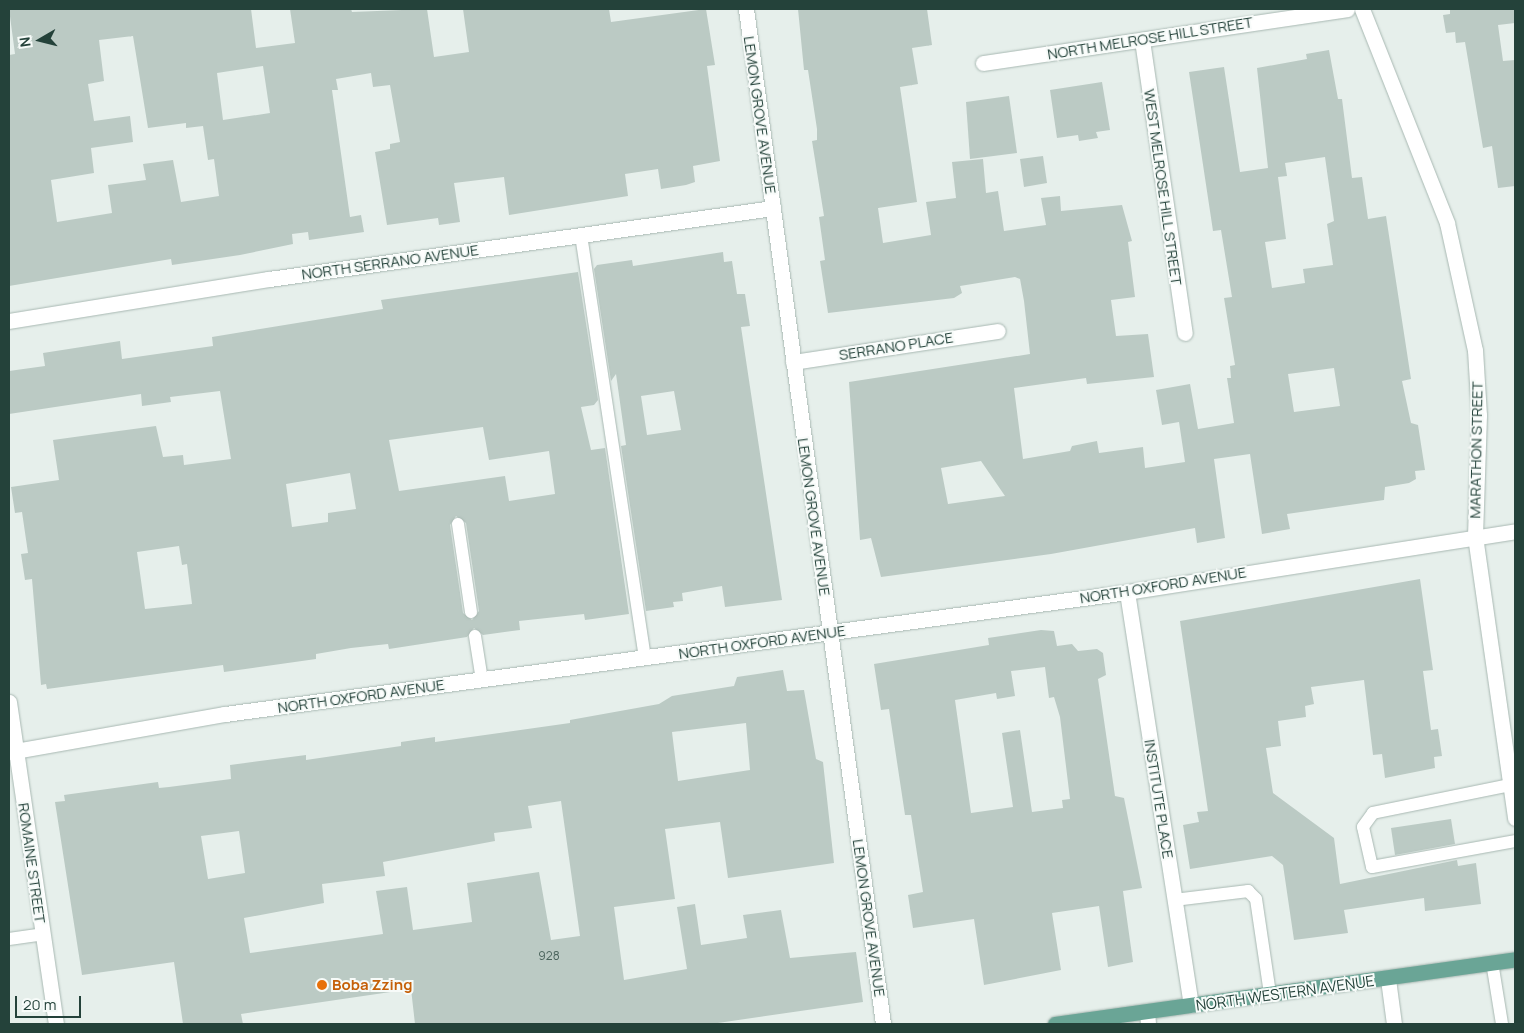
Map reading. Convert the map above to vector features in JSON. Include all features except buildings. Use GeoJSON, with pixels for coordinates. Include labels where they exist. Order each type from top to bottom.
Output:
{"type":"FeatureCollection","features":[{"type":"Feature","properties":{"kind":"main road","name":"NORTH WESTERN AVENUE"},"geometry":{"type":"LineString","coordinates":[[1055,1024],[1148,1018],[1191,1006],[1388,979],[1515,959]]}},
{"type":"Feature","properties":{"kind":"street","name":"LEMON GROVE AVENUE"},"geometry":{"type":"LineString","coordinates":[[746,9],[883,1024]]}},
{"type":"Feature","properties":{"kind":"street","name":"NORTH MELROSE HILL STREET"},"geometry":{"type":"LineString","coordinates":[[983,63],[1347,9]]}},
{"type":"Feature","properties":{"kind":"street","name":"MARATHON STREET"},"geometry":{"type":"LineString","coordinates":[[1362,9],[1375,50],[1447,223],[1475,350],[1479,416],[1475,536],[1513,785],[1515,818]]}},
{"type":"Feature","properties":{"kind":"street","name":"WEST MELROSE HILL STREET"},"geometry":{"type":"LineString","coordinates":[[1142,40],[1185,333]]}},
{"type":"Feature","properties":{"kind":"street","name":"NORTH SERRANO AVENUE"},"geometry":{"type":"LineString","coordinates":[[9,321],[268,279],[772,208]]}},
{"type":"Feature","properties":{"kind":"street","name":"SERRANO PLACE"},"geometry":{"type":"LineString","coordinates":[[793,362],[998,330]]}},
{"type":"Feature","properties":{"kind":"street","name":"NORTH OXFORD AVENUE"},"geometry":{"type":"LineString","coordinates":[[12,751],[225,714],[829,634],[1127,592],[1515,531]]}},
{"type":"Feature","properties":{"kind":"street","name":"INSTITUTE PLACE"},"geometry":{"type":"LineString","coordinates":[[1127,592],[1191,1006]]}},
{"type":"Feature","properties":{"kind":"street","name":"ROMAINE STREET"},"geometry":{"type":"LineString","coordinates":[[9,702],[12,751],[56,1024]]}},
{"type":"Feature","properties":{"kind":"street"},"geometry":{"type":"LineString","coordinates":[[1388,979],[1394,1024]]}},
{"type":"Feature","properties":{"kind":"lane"},"geometry":{"type":"LineString","coordinates":[[581,234],[645,658]]}},
{"type":"Feature","properties":{"kind":"lane"},"geometry":{"type":"LineString","coordinates":[[458,524],[471,612]]}},
{"type":"Feature","properties":{"kind":"lane"},"geometry":{"type":"LineString","coordinates":[[475,636],[482,680]]}},
{"type":"Feature","properties":{"kind":"lane"},"geometry":{"type":"LineString","coordinates":[[1513,785],[1373,813],[1363,827],[1372,867],[1515,841]]}},
{"type":"Feature","properties":{"kind":"lane"},"geometry":{"type":"LineString","coordinates":[[1174,900],[1248,891],[1256,899],[1270,994]]}},
{"type":"Feature","properties":{"kind":"lane"},"geometry":{"type":"LineString","coordinates":[[9,939],[43,934]]}},
{"type":"Feature","properties":{"kind":"lane"},"geometry":{"type":"LineString","coordinates":[[1492,962],[1502,1024]]}},
{"type":"Feature","properties":{"kind":"place","name":"Boba Zzing"},"geometry":{"type":"Point","coordinates":[322,985]}}]}
